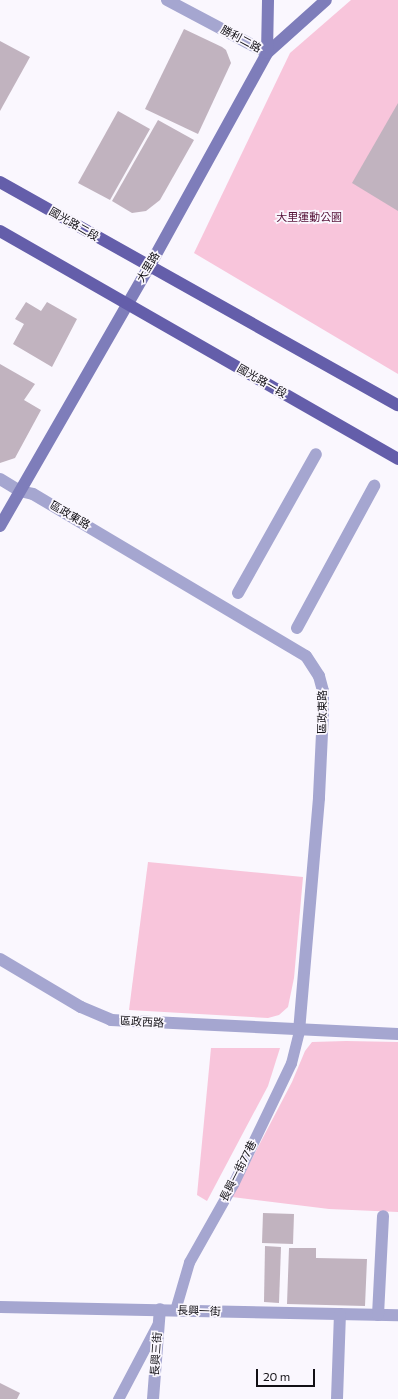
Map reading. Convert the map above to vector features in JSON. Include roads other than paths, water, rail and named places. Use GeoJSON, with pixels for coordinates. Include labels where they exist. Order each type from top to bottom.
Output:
{"type":"FeatureCollection","features":[{"type":"Feature","properties":{"kind":"main road","name":"國光路二段"},"geometry":{"type":"LineString","coordinates":[[0,182],[149,267]]}},
{"type":"Feature","properties":{"kind":"main road"},"geometry":{"type":"LineString","coordinates":[[0,232],[126,302]]}},
{"type":"Feature","properties":{"kind":"main road"},"geometry":{"type":"LineString","coordinates":[[149,267],[398,404]]}},
{"type":"Feature","properties":{"kind":"main road","name":"國光路一段"},"geometry":{"type":"LineString","coordinates":[[126,302],[398,459]]}},
{"type":"Feature","properties":{"kind":"street","name":"勝利二路"},"geometry":{"type":"LineString","coordinates":[[167,0],[267,53],[326,0]]}},
{"type":"Feature","properties":{"kind":"street","name":"大里路"},"geometry":{"type":"LineString","coordinates":[[0,526],[126,302],[149,267],[267,53],[268,0]]}},
{"type":"Feature","properties":{"kind":"street"},"geometry":{"type":"LineString","coordinates":[[238,593],[316,454]]}},
{"type":"Feature","properties":{"kind":"street","name":"區政東路"},"geometry":{"type":"LineString","coordinates":[[0,479],[20,491],[40,498],[306,656],[320,676],[323,691],[323,712],[319,798],[299,1031]]}},
{"type":"Feature","properties":{"kind":"street"},"geometry":{"type":"LineString","coordinates":[[297,628],[374,486]]}},
{"type":"Feature","properties":{"kind":"street","name":"區政西路"},"geometry":{"type":"LineString","coordinates":[[0,959],[81,1007],[110,1020],[299,1031],[398,1034]]}},
{"type":"Feature","properties":{"kind":"street"},"geometry":{"type":"LineString","coordinates":[[378,1315],[383,1216]]}},
{"type":"Feature","properties":{"kind":"street","name":"長興一街"},"geometry":{"type":"LineString","coordinates":[[0,1307],[160,1308],[175,1310],[398,1315]]}},
{"type":"Feature","properties":{"kind":"street","name":"長興三街"},"geometry":{"type":"LineString","coordinates":[[153,1399],[157,1325],[160,1308]]}},
{"type":"Feature","properties":{"kind":"street"},"geometry":{"type":"LineString","coordinates":[[337,1399],[340,1314]]}},
{"type":"Feature","properties":{"kind":"lane","name":"長興一街77巷"},"geometry":{"type":"LineString","coordinates":[[175,1310],[189,1262],[233,1184],[291,1063],[299,1031]]}},
{"type":"Feature","properties":{"kind":"lane"},"geometry":{"type":"LineString","coordinates":[[118,1399],[157,1325]]}},
{"type":"Feature","properties":{"kind":"park label","name":"大里運動公園"},"geometry":{"type":"Point","coordinates":[309,217]}}]}
